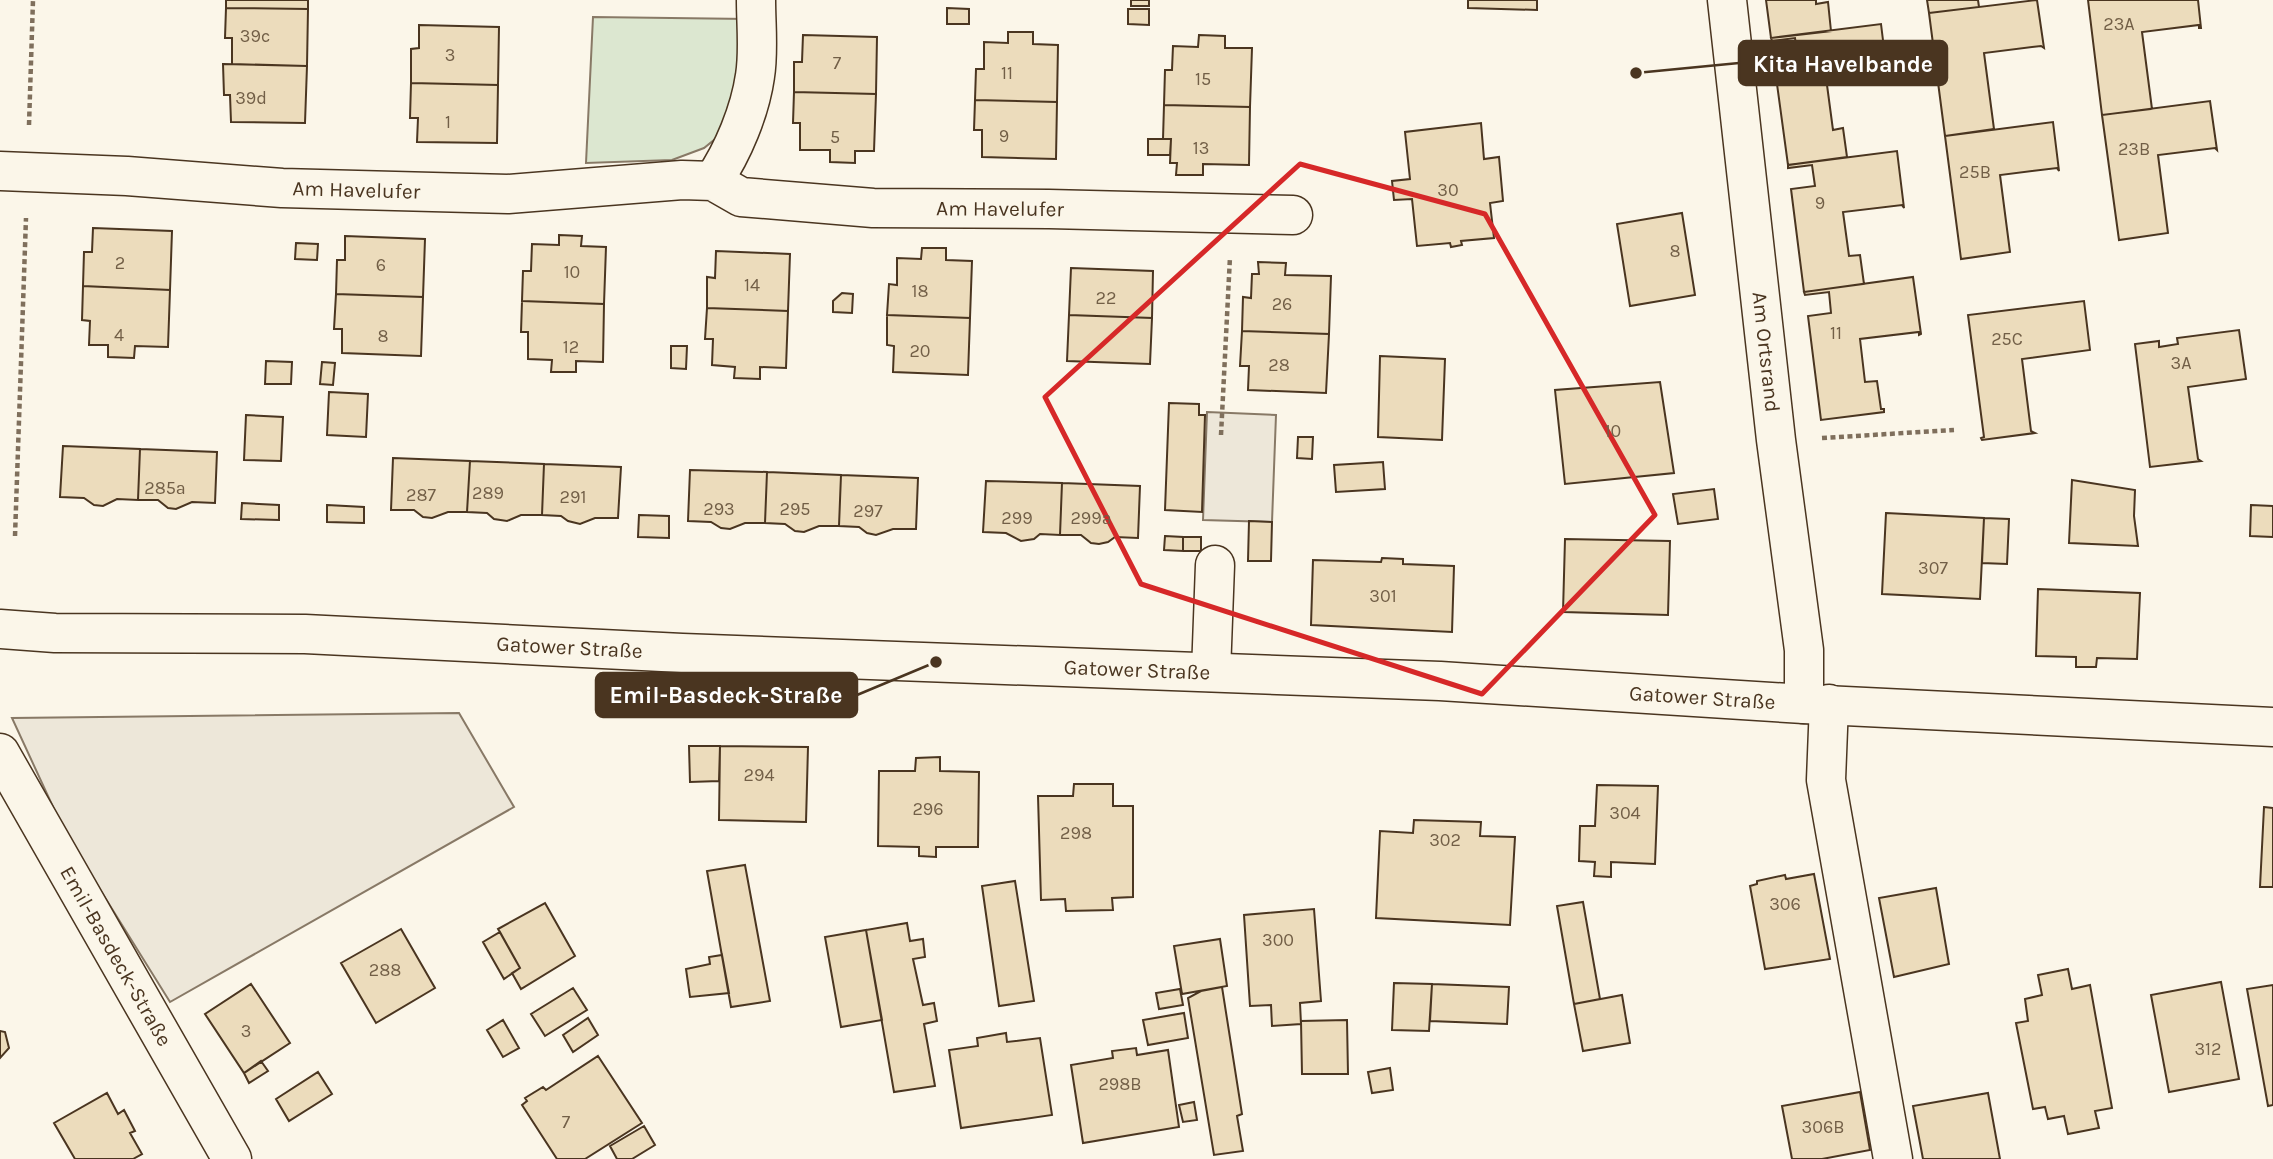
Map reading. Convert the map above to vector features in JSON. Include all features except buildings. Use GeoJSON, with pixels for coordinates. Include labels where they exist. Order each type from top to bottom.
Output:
{"type":"FeatureCollection","features":[{"type":"Feature","properties":{"kind":"street"},"geometry":{"type":"LineString","coordinates":[[713,181],[727,160],[743,121],[755,76],[756,0]]}},
{"type":"Feature","properties":{"kind":"street","name":"Am Ortsrand"},"geometry":{"type":"LineString","coordinates":[[1727,0],[1776,440],[1804,650],[1817,704],[1826,780],[1893,1159]]}},
{"type":"Feature","properties":{"kind":"street","name":"Am Havelufer"},"geometry":{"type":"LineString","coordinates":[[14,171],[282,188],[508,194],[682,180],[713,181],[741,197],[873,208],[1293,215]]}},
{"type":"Feature","properties":{"kind":"street"},"geometry":{"type":"LineString","coordinates":[[1212,672],[1215,565]]}},
{"type":"Feature","properties":{"kind":"street","name":"Gatower Straße"},"geometry":{"type":"LineString","coordinates":[[0,629],[55,633],[305,634],[682,653],[1440,681],[1817,704],[2273,727]]}},
{"type":"Feature","properties":{"kind":"street","name":"Emil-Basdeck-Straße"},"geometry":{"type":"LineString","coordinates":[[0,753],[232,1159]]}},
{"type":"Feature","properties":{"kind":"path"},"geometry":{"type":"LineString","coordinates":[[15,536],[14,171],[33,0]]}},
{"type":"Feature","properties":{"kind":"path"},"geometry":{"type":"LineString","coordinates":[[1220,435],[1232,215]]}},
{"type":"Feature","properties":{"kind":"path"},"geometry":{"type":"LineString","coordinates":[[1776,440],[1954,430]]}},
{"type":"Feature","properties":{"kind":"highlighted area"},"geometry":{"type":"Polygon","coordinates":[[[1300,164],[1485,214],[1655,515],[1482,694],[1141,584],[1045,397],[1300,164]]]}},
{"type":"Feature","properties":{"kind":"green space"},"geometry":{"type":"Polygon","coordinates":[[[593,17],[748,19],[730,127],[704,148],[672,160],[586,163],[593,17]]]}},
{"type":"Feature","properties":{"kind":"shaded area"},"geometry":{"type":"Polygon","coordinates":[[[1207,412],[1276,415],[1272,522],[1203,520],[1207,412]]]}},
{"type":"Feature","properties":{"kind":"shaded area"},"geometry":{"type":"Polygon","coordinates":[[[459,713],[514,807],[170,1002],[66,835],[12,718],[459,713]]]}},
{"type":"Feature","properties":{"kind":"place","name":"Kita Havelbande"},"geometry":{"type":"Point","coordinates":[1636,73]}},
{"type":"Feature","properties":{"kind":"place","name":"Emil-Basdeck-Straße"},"geometry":{"type":"Point","coordinates":[936,662]}}]}
